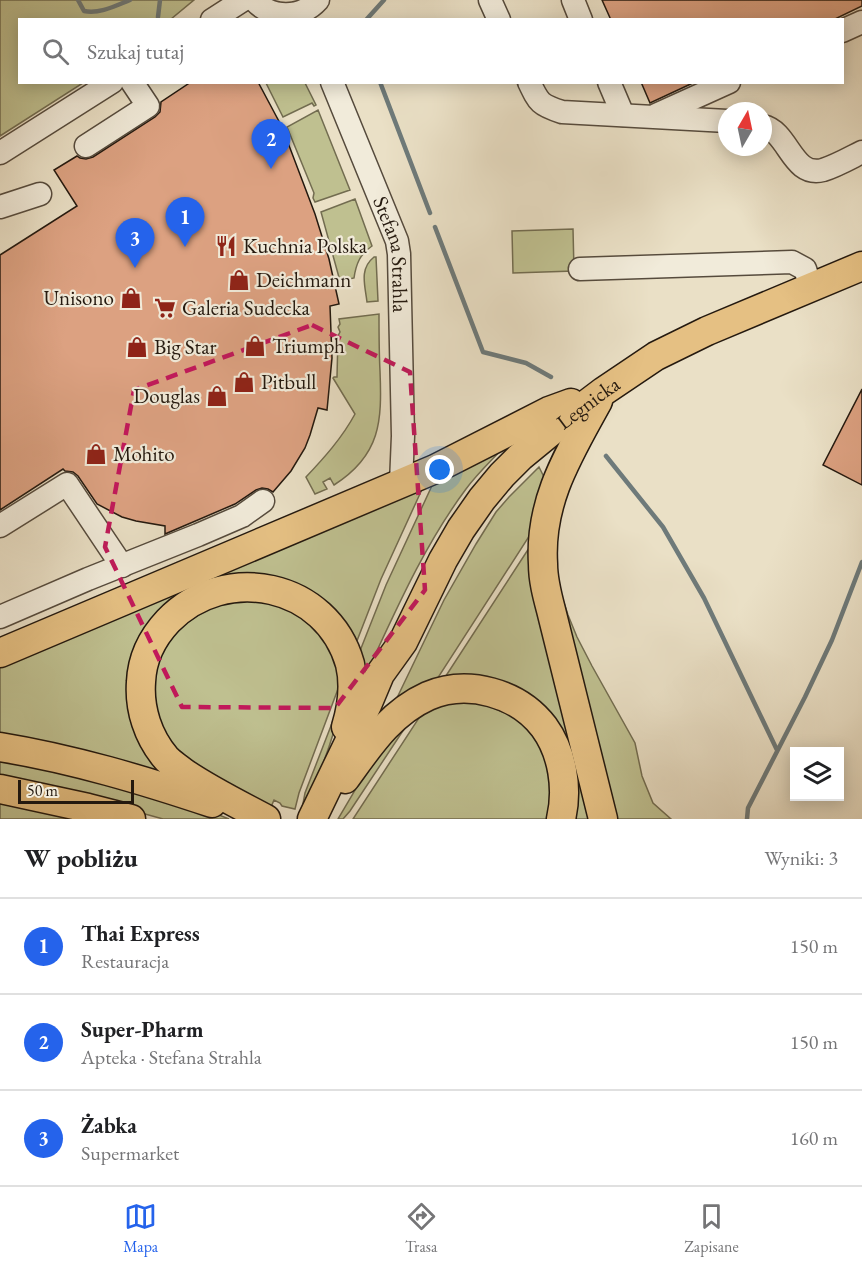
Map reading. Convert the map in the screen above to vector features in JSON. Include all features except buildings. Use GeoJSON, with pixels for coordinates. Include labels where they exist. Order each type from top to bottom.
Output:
{"type":"FeatureCollection","features":[{"type":"Feature","properties":{"kind":"main road","name":"Legnicka"},"geometry":{"type":"LineString","coordinates":[[338,778],[380,674],[403,642],[443,560],[482,499],[520,457],[604,391],[656,356],[686,340],[862,266]]}},
{"type":"Feature","properties":{"kind":"main road"},"geometry":{"type":"LineString","coordinates":[[0,653],[435,469],[549,411],[604,391]]}},
{"type":"Feature","properties":{"kind":"main road"},"geometry":{"type":"LineString","coordinates":[[603,819],[550,610],[542,562],[546,511],[554,487],[604,391]]}},
{"type":"Feature","properties":{"kind":"main road"},"geometry":{"type":"LineString","coordinates":[[264,819],[196,781],[171,763],[155,742],[142,711],[140,687],[142,667],[150,646],[164,625],[189,603],[224,589],[251,587],[271,589],[298,600],[315,611],[332,628],[344,649],[350,667],[352,684],[350,713],[338,778],[327,819]]}},
{"type":"Feature","properties":{"kind":"main road"},"geometry":{"type":"LineString","coordinates":[[312,819],[338,778],[391,720],[411,705],[440,692],[464,689],[488,691],[509,699],[543,727],[556,749],[561,769],[564,790],[561,819]]}},
{"type":"Feature","properties":{"kind":"main road"},"geometry":{"type":"LineString","coordinates":[[0,747],[93,766],[264,819]]}},
{"type":"Feature","properties":{"kind":"main road"},"geometry":{"type":"LineString","coordinates":[[0,789],[130,819]]}},
{"type":"Feature","properties":{"kind":"street"},"geometry":{"type":"LineString","coordinates":[[215,18],[243,0]]}},
{"type":"Feature","properties":{"kind":"street"},"geometry":{"type":"LineString","coordinates":[[255,0],[268,11],[279,14],[291,15],[309,10]]}},
{"type":"Feature","properties":{"kind":"street"},"geometry":{"type":"LineString","coordinates":[[490,0],[498,18]]}},
{"type":"Feature","properties":{"kind":"street"},"geometry":{"type":"LineString","coordinates":[[573,0],[580,18]]}},
{"type":"Feature","properties":{"kind":"street"},"geometry":{"type":"LineString","coordinates":[[844,31],[862,22]]}},
{"type":"Feature","properties":{"kind":"street"},"geometry":{"type":"LineString","coordinates":[[0,153],[109,84]]}},
{"type":"Feature","properties":{"kind":"street"},"geometry":{"type":"LineString","coordinates":[[86,146],[148,106],[133,84]]}},
{"type":"Feature","properties":{"kind":"street","name":"Stefana Strahla"},"geometry":{"type":"LineString","coordinates":[[333,84],[397,241],[403,436],[401,483]]}},
{"type":"Feature","properties":{"kind":"street"},"geometry":{"type":"LineString","coordinates":[[530,84],[537,100],[550,109],[562,112],[718,121]]}},
{"type":"Feature","properties":{"kind":"street"},"geometry":{"type":"LineString","coordinates":[[610,84],[623,115]]}},
{"type":"Feature","properties":{"kind":"street"},"geometry":{"type":"LineString","coordinates":[[654,117],[725,84]]}},
{"type":"Feature","properties":{"kind":"street"},"geometry":{"type":"LineString","coordinates":[[772,130],[782,138],[796,161],[813,171],[824,170],[862,152]]}},
{"type":"Feature","properties":{"kind":"street"},"geometry":{"type":"LineString","coordinates":[[0,207],[40,194]]}},
{"type":"Feature","properties":{"kind":"street"},"geometry":{"type":"LineString","coordinates":[[580,269],[792,262],[805,269],[811,287]]}},
{"type":"Feature","properties":{"kind":"street"},"geometry":{"type":"LineString","coordinates":[[403,436],[418,458],[435,469]]}},
{"type":"Feature","properties":{"kind":"street"},"geometry":{"type":"LineString","coordinates":[[0,526],[67,484],[122,566]]}},
{"type":"Feature","properties":{"kind":"street"},"geometry":{"type":"LineString","coordinates":[[0,617],[243,516],[263,501]]}},
{"type":"Feature","properties":{"kind":"highlighted area"},"geometry":{"type":"Polygon","coordinates":[[[312,325],[410,372],[425,590],[335,708],[182,707],[105,547],[134,390],[312,325]]]}},
{"type":"Feature","properties":{"kind":"green space"},"geometry":{"type":"Polygon","coordinates":[[[0,0],[194,0],[172,18],[18,18],[18,84],[81,84],[0,136],[0,0]]]}},
{"type":"Feature","properties":{"kind":"green space"},"geometry":{"type":"Polygon","coordinates":[[[266,84],[306,84],[316,105],[312,103],[283,117],[266,84]]]}},
{"type":"Feature","properties":{"kind":"green space"},"geometry":{"type":"Polygon","coordinates":[[[318,110],[350,190],[315,202],[314,193],[287,127],[318,110]]]}},
{"type":"Feature","properties":{"kind":"green space"},"geometry":{"type":"Polygon","coordinates":[[[355,199],[372,246],[359,260],[354,278],[340,281],[321,212],[355,199]]]}},
{"type":"Feature","properties":{"kind":"green space"},"geometry":{"type":"Polygon","coordinates":[[[573,229],[574,271],[513,273],[512,231],[573,229]]]}},
{"type":"Feature","properties":{"kind":"green space"},"geometry":{"type":"Polygon","coordinates":[[[376,257],[378,301],[367,302],[365,272],[376,257]]]}},
{"type":"Feature","properties":{"kind":"green space"},"geometry":{"type":"Polygon","coordinates":[[[379,314],[381,389],[379,421],[375,436],[370,449],[350,474],[334,485],[330,478],[323,482],[327,489],[315,494],[306,477],[339,439],[355,414],[333,378],[337,377],[339,319],[379,314]]]}},
{"type":"Feature","properties":{"kind":"green space"},"geometry":{"type":"Polygon","coordinates":[[[588,438],[588,449],[564,490],[557,511],[556,567],[559,588],[577,637],[635,743],[642,776],[653,803],[671,819],[611,819],[554,596],[550,554],[554,512],[568,473],[588,438]]]}},
{"type":"Feature","properties":{"kind":"green space"},"geometry":{"type":"Polygon","coordinates":[[[503,448],[470,484],[436,535],[409,583],[362,683],[356,661],[386,585],[436,477],[503,448]]]}},
{"type":"Feature","properties":{"kind":"green space"},"geometry":{"type":"Polygon","coordinates":[[[539,467],[546,481],[537,524],[432,687],[395,702],[444,600],[476,544],[496,512],[539,467]]]}},
{"type":"Feature","properties":{"kind":"green space"},"geometry":{"type":"Polygon","coordinates":[[[424,485],[381,579],[353,651],[252,579],[138,656],[176,776],[0,738],[0,661],[424,485]]]}},
{"type":"Feature","properties":{"kind":"green space"},"geometry":{"type":"Polygon","coordinates":[[[533,542],[596,819],[568,819],[556,735],[440,685],[533,542]]]}},
{"type":"Feature","properties":{"kind":"green space"},"geometry":{"type":"Polygon","coordinates":[[[251,594],[311,616],[344,673],[295,809],[282,806],[274,800],[271,807],[210,783],[160,738],[150,669],[185,615],[251,594]]]}},
{"type":"Feature","properties":{"kind":"green space"},"geometry":{"type":"Polygon","coordinates":[[[346,687],[327,752],[301,814],[305,793],[346,687]]]}},
{"type":"Feature","properties":{"kind":"green space"},"geometry":{"type":"Polygon","coordinates":[[[439,700],[506,706],[549,752],[553,819],[353,819],[428,704],[439,700]]]}},
{"type":"Feature","properties":{"kind":"green space"},"geometry":{"type":"Polygon","coordinates":[[[414,714],[350,811],[343,819],[338,819],[374,758],[414,714]]]}},
{"type":"Feature","properties":{"kind":"green space"},"geometry":{"type":"Polygon","coordinates":[[[0,757],[214,813],[229,819],[163,819],[91,799],[0,779],[0,757]]]}},
{"type":"Feature","properties":{"kind":"green space"},"geometry":{"type":"Polygon","coordinates":[[[0,798],[94,819],[0,819],[0,798]]]}},
{"type":"Feature","properties":{"kind":"waterway"},"geometry":{"type":"LineString","coordinates":[[78,0],[84,11],[90,12],[107,9],[130,0]]}},
{"type":"Feature","properties":{"kind":"waterway"},"geometry":{"type":"LineString","coordinates":[[158,17],[160,0]]}},
{"type":"Feature","properties":{"kind":"waterway"},"geometry":{"type":"LineString","coordinates":[[368,18],[384,0]]}},
{"type":"Feature","properties":{"kind":"waterway"},"geometry":{"type":"LineString","coordinates":[[381,84],[430,213]]}},
{"type":"Feature","properties":{"kind":"waterway"},"geometry":{"type":"LineString","coordinates":[[435,227],[483,352],[526,363],[551,377]]}},
{"type":"Feature","properties":{"kind":"waterway"},"geometry":{"type":"LineString","coordinates":[[606,456],[663,527],[704,598],[777,750]]}},
{"type":"Feature","properties":{"kind":"waterway"},"geometry":{"type":"LineString","coordinates":[[747,819],[748,808],[832,640],[862,562]]}},
{"type":"Feature","properties":{"kind":"place","name":"Super-Pharm"},"geometry":{"type":"Point","coordinates":[271,169]}},
{"type":"Feature","properties":{"kind":"place","name":"Kuchnia Polska"},"geometry":{"type":"Point","coordinates":[226,246]}},
{"type":"Feature","properties":{"kind":"place","name":"Thai Express"},"geometry":{"type":"Point","coordinates":[185,247]}},
{"type":"Feature","properties":{"kind":"place","name":"Żabka"},"geometry":{"type":"Point","coordinates":[135,268]}},
{"type":"Feature","properties":{"kind":"place","name":"Deichmann"},"geometry":{"type":"Point","coordinates":[239,280]}},
{"type":"Feature","properties":{"kind":"place","name":"Unisono"},"geometry":{"type":"Point","coordinates":[131,298]}},
{"type":"Feature","properties":{"kind":"place","name":"Galeria Sudecka"},"geometry":{"type":"Point","coordinates":[165,308]}},
{"type":"Feature","properties":{"kind":"place","name":"Triumph"},"geometry":{"type":"Point","coordinates":[255,346]}},
{"type":"Feature","properties":{"kind":"place","name":"Big Star"},"geometry":{"type":"Point","coordinates":[137,347]}},
{"type":"Feature","properties":{"kind":"place","name":"Pitbull"},"geometry":{"type":"Point","coordinates":[244,382]}},
{"type":"Feature","properties":{"kind":"place","name":"Douglas"},"geometry":{"type":"Point","coordinates":[217,396]}},
{"type":"Feature","properties":{"kind":"place","name":"Mohito"},"geometry":{"type":"Point","coordinates":[96,454]}}]}
